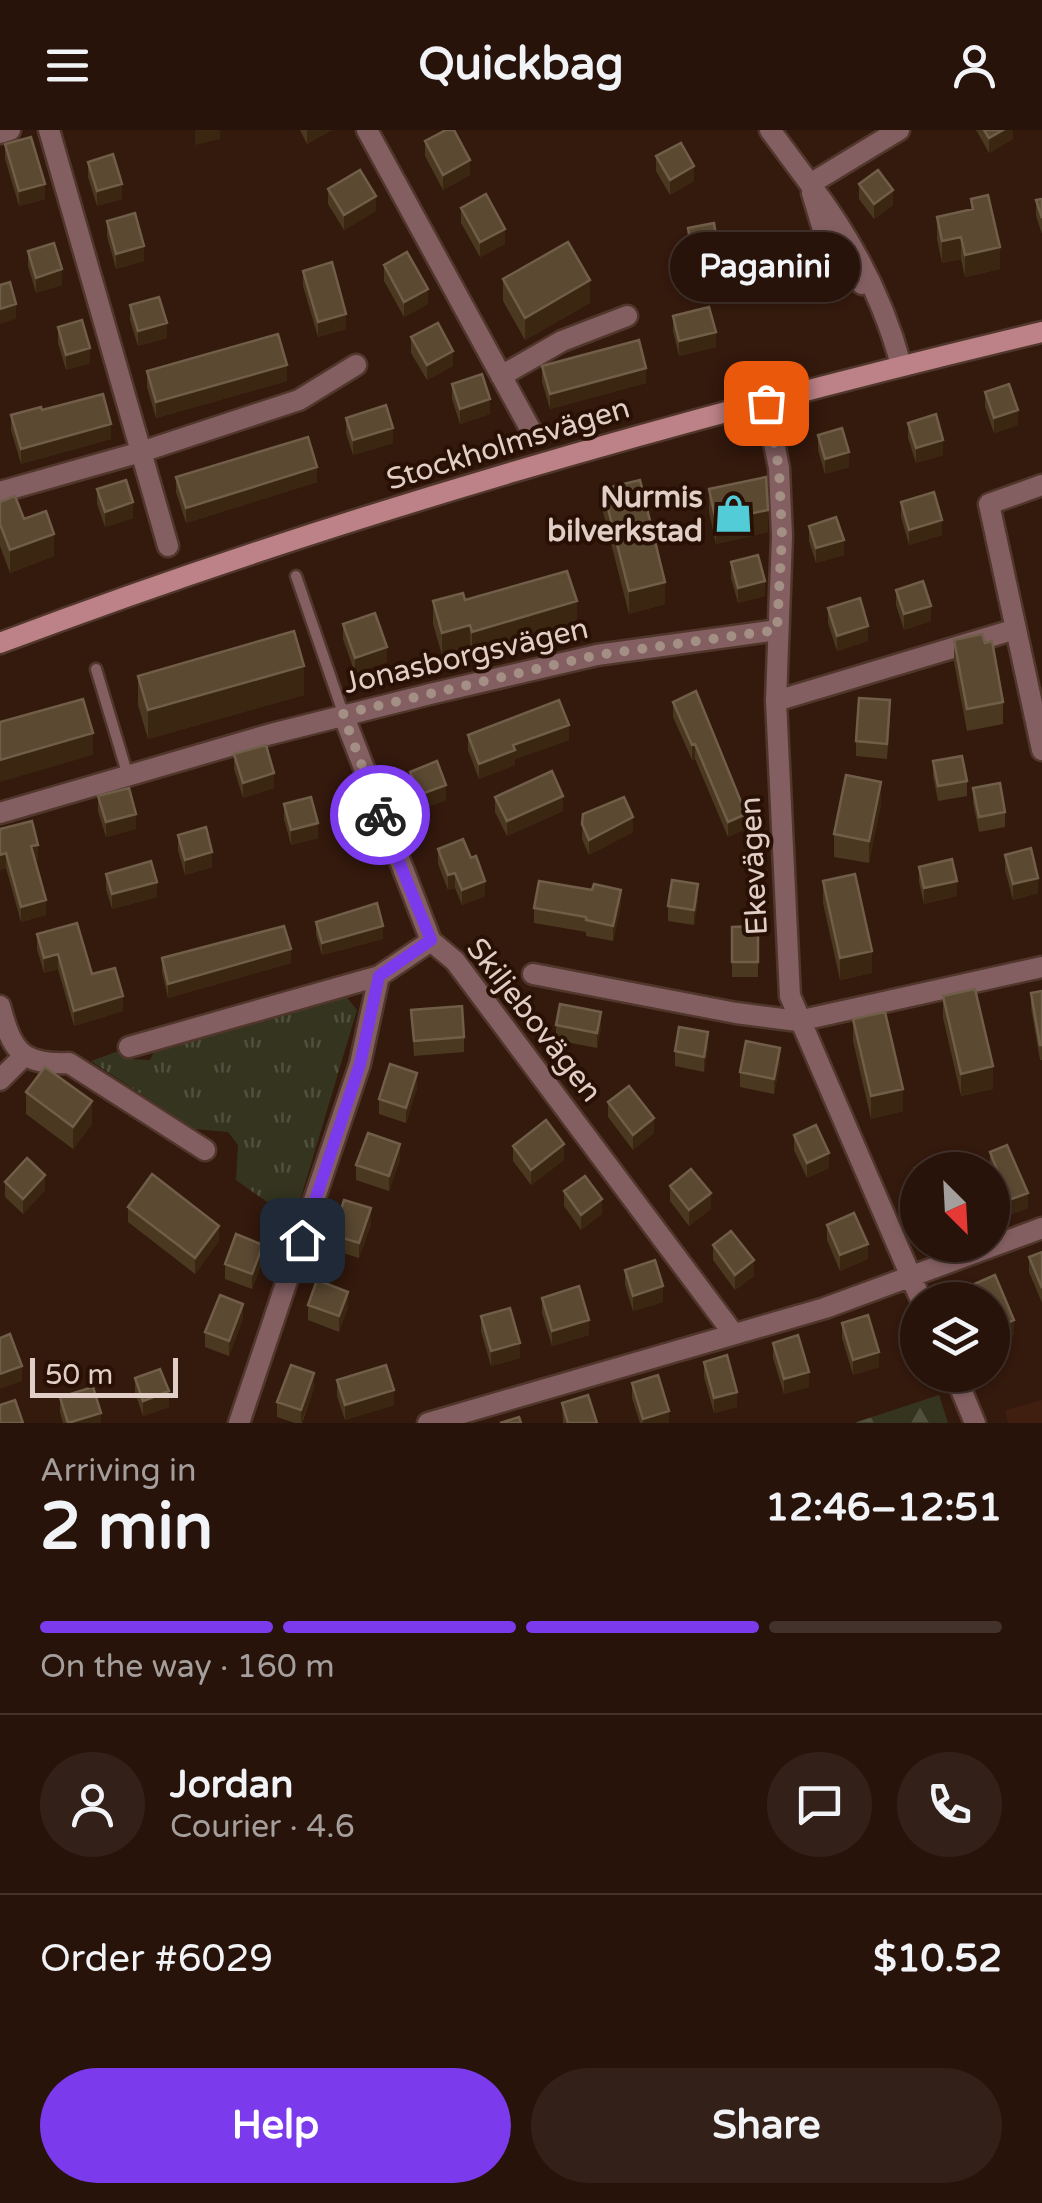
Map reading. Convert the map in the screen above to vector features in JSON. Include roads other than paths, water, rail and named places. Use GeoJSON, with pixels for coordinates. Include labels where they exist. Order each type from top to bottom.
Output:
{"type":"FeatureCollection","features":[{"type":"Feature","properties":{"kind":"main road","name":"Stockholmsvägen"},"geometry":{"type":"LineString","coordinates":[[0,643],[112,600],[272,547],[551,461],[901,365],[1042,332]]}},
{"type":"Feature","properties":{"kind":"street"},"geometry":{"type":"LineString","coordinates":[[0,132],[10,130]]}},
{"type":"Feature","properties":{"kind":"street"},"geometry":{"type":"LineString","coordinates":[[49,130],[168,546]]}},
{"type":"Feature","properties":{"kind":"street"},"geometry":{"type":"LineString","coordinates":[[367,130],[533,434]]}},
{"type":"Feature","properties":{"kind":"street"},"geometry":{"type":"LineString","coordinates":[[770,130],[846,234],[883,308],[901,365]]}},
{"type":"Feature","properties":{"kind":"street"},"geometry":{"type":"LineString","coordinates":[[810,184],[899,130]]}},
{"type":"Feature","properties":{"kind":"street"},"geometry":{"type":"LineString","coordinates":[[501,376],[562,342],[626,316]]}},
{"type":"Feature","properties":{"kind":"street"},"geometry":{"type":"LineString","coordinates":[[0,492],[141,452],[299,400],[356,366]]}},
{"type":"Feature","properties":{"kind":"street","name":"Ekevägen"},"geometry":{"type":"LineString","coordinates":[[766,403],[779,468],[782,536],[776,701],[790,996],[912,1282]]}},
{"type":"Feature","properties":{"kind":"street"},"geometry":{"type":"LineString","coordinates":[[1042,485],[989,504],[1042,750]]}},
{"type":"Feature","properties":{"kind":"street"},"geometry":{"type":"LineString","coordinates":[[776,701],[1016,628]]}},
{"type":"Feature","properties":{"kind":"street","name":"Jonasborgsvägen"},"geometry":{"type":"LineString","coordinates":[[0,813],[343,714],[597,655],[777,630]]}},
{"type":"Feature","properties":{"kind":"street","name":"Skiljebovägen"},"geometry":{"type":"LineString","coordinates":[[343,714],[431,940],[455,961],[734,1332]]}},
{"type":"Feature","properties":{"kind":"street"},"geometry":{"type":"LineString","coordinates":[[129,1046],[379,976],[431,940]]}},
{"type":"Feature","properties":{"kind":"street"},"geometry":{"type":"LineString","coordinates":[[533,974],[798,1021],[1042,967]]}},
{"type":"Feature","properties":{"kind":"street"},"geometry":{"type":"LineString","coordinates":[[239,1423],[360,1064],[379,976]]}},
{"type":"Feature","properties":{"kind":"street"},"geometry":{"type":"LineString","coordinates":[[0,1006],[8,1038],[23,1057],[46,1064],[69,1063],[205,1150]]}},
{"type":"Feature","properties":{"kind":"street"},"geometry":{"type":"LineString","coordinates":[[0,1080],[23,1057]]}},
{"type":"Feature","properties":{"kind":"street"},"geometry":{"type":"LineString","coordinates":[[428,1423],[825,1308],[1042,1228]]}},
{"type":"Feature","properties":{"kind":"street"},"geometry":{"type":"LineString","coordinates":[[962,1392],[974,1423]]}},
{"type":"Feature","properties":{"kind":"lane"},"geometry":{"type":"LineString","coordinates":[[296,576],[343,714]]}},
{"type":"Feature","properties":{"kind":"lane"},"geometry":{"type":"LineString","coordinates":[[96,669],[128,776]]}},
{"type":"Feature","properties":{"kind":"place","name":"Paganini"},"geometry":{"type":"Point","coordinates":[766,403]}},
{"type":"Feature","properties":{"kind":"place","name":"Nurmis bilverkstad"},"geometry":{"type":"Point","coordinates":[733,514]}}]}
